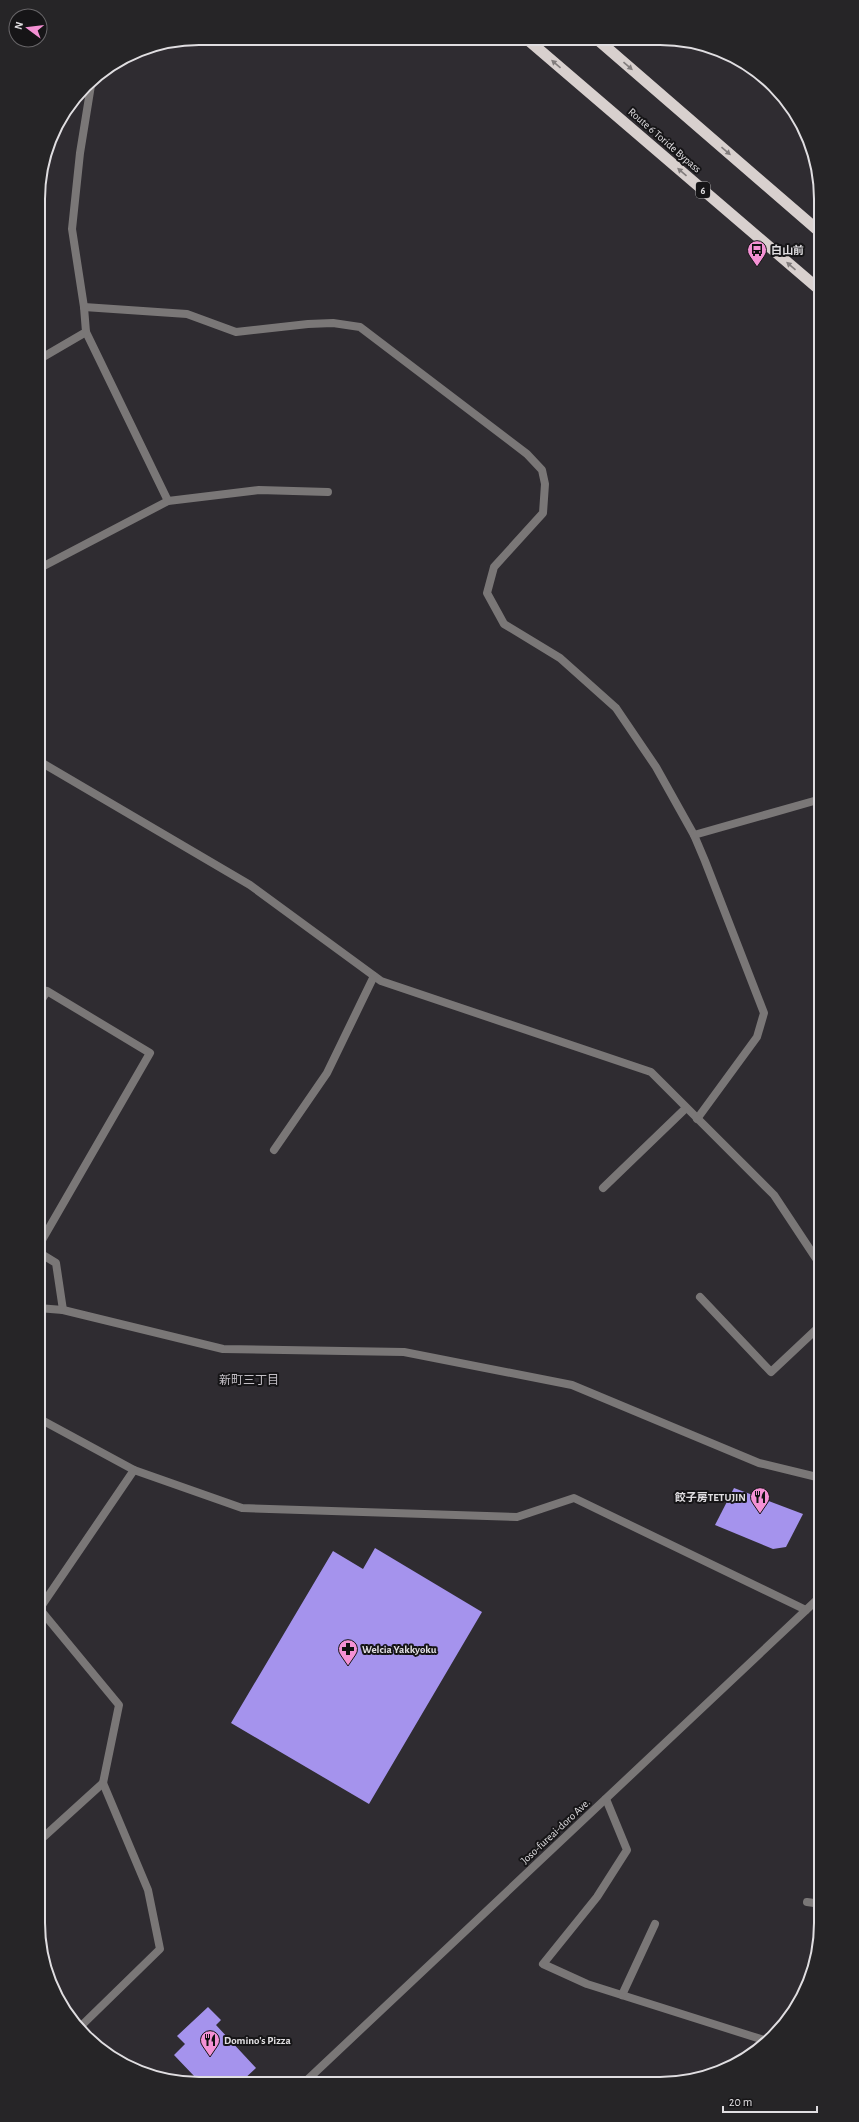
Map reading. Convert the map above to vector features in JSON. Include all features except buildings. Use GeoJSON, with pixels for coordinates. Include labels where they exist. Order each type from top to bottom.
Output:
{"type":"FeatureCollection","features":[{"type":"Feature","properties":{"kind":"highway","name":"Route 6 Toride Bypass"},"geometry":{"type":"LineString","coordinates":[[534,45],[814,285]]}},
{"type":"Feature","properties":{"kind":"highway"},"geometry":{"type":"LineString","coordinates":[[604,45],[814,227]]}},
{"type":"Feature","properties":{"kind":"street"},"geometry":{"type":"LineString","coordinates":[[90,90],[80,153],[72,229],[84,307],[86,332],[168,501]]}},
{"type":"Feature","properties":{"kind":"street"},"geometry":{"type":"LineString","coordinates":[[84,307],[187,314],[236,332],[308,324],[334,323],[360,327],[527,454],[542,470],[546,484],[543,513],[494,567],[487,593],[504,624],[560,658],[616,708],[656,767],[694,836],[764,1014],[757,1038],[697,1119]]}},
{"type":"Feature","properties":{"kind":"street"},"geometry":{"type":"LineString","coordinates":[[45,356],[86,332]]}},
{"type":"Feature","properties":{"kind":"street"},"geometry":{"type":"LineString","coordinates":[[45,565],[168,501],[258,490],[328,492]]}},
{"type":"Feature","properties":{"kind":"street"},"geometry":{"type":"LineString","coordinates":[[45,765],[250,885],[381,981],[651,1072],[774,1195],[814,1255]]}},
{"type":"Feature","properties":{"kind":"street"},"geometry":{"type":"LineString","coordinates":[[694,836],[814,801]]}},
{"type":"Feature","properties":{"kind":"street"},"geometry":{"type":"LineString","coordinates":[[274,1150],[327,1073],[374,976]]}},
{"type":"Feature","properties":{"kind":"street"},"geometry":{"type":"LineString","coordinates":[[45,994],[47,991],[150,1053],[45,1235]]}},
{"type":"Feature","properties":{"kind":"street"},"geometry":{"type":"LineString","coordinates":[[603,1188],[686,1108]]}},
{"type":"Feature","properties":{"kind":"street"},"geometry":{"type":"LineString","coordinates":[[45,1256],[56,1263],[63,1310]]}},
{"type":"Feature","properties":{"kind":"street"},"geometry":{"type":"LineString","coordinates":[[700,1297],[771,1372],[814,1332]]}},
{"type":"Feature","properties":{"kind":"street"},"geometry":{"type":"LineString","coordinates":[[45,1309],[63,1310],[223,1348],[404,1352],[572,1386],[759,1463],[814,1476]]}},
{"type":"Feature","properties":{"kind":"street"},"geometry":{"type":"LineString","coordinates":[[45,1422],[134,1470],[242,1508],[517,1517],[574,1498],[806,1610]]}},
{"type":"Feature","properties":{"kind":"street"},"geometry":{"type":"LineString","coordinates":[[45,1600],[134,1470]]}},
{"type":"Feature","properties":{"kind":"street","name":"Joso-fureai-doro Ave."},"geometry":{"type":"LineString","coordinates":[[310,2077],[814,1603]]}},
{"type":"Feature","properties":{"kind":"street"},"geometry":{"type":"LineString","coordinates":[[45,1616],[118,1705],[103,1783],[148,1890],[160,1950],[83,2025]]}},
{"type":"Feature","properties":{"kind":"street"},"geometry":{"type":"LineString","coordinates":[[45,1836],[103,1783]]}},
{"type":"Feature","properties":{"kind":"street"},"geometry":{"type":"LineString","coordinates":[[606,1799],[627,1850],[597,1897],[543,1964],[588,1984],[762,2039]]}},
{"type":"Feature","properties":{"kind":"street"},"geometry":{"type":"LineString","coordinates":[[807,1902],[814,1903]]}},
{"type":"Feature","properties":{"kind":"street"},"geometry":{"type":"LineString","coordinates":[[622,1995],[655,1924]]}},
{"type":"Feature","properties":{"kind":"place","name":"白山前"},"geometry":{"type":"Point","coordinates":[757,267]}},
{"type":"Feature","properties":{"kind":"place","name":"餃子房TETUJIN"},"geometry":{"type":"Point","coordinates":[760,1514]}},
{"type":"Feature","properties":{"kind":"place","name":"Welcia Yakkyoku"},"geometry":{"type":"Point","coordinates":[348,1666]}},
{"type":"Feature","properties":{"kind":"place","name":"Domino's Pizza"},"geometry":{"type":"Point","coordinates":[210,2057]}},
{"type":"Feature","properties":{"kind":"district","name":"新町三丁目"},"geometry":{"type":"Point","coordinates":[249,1380]}}]}
